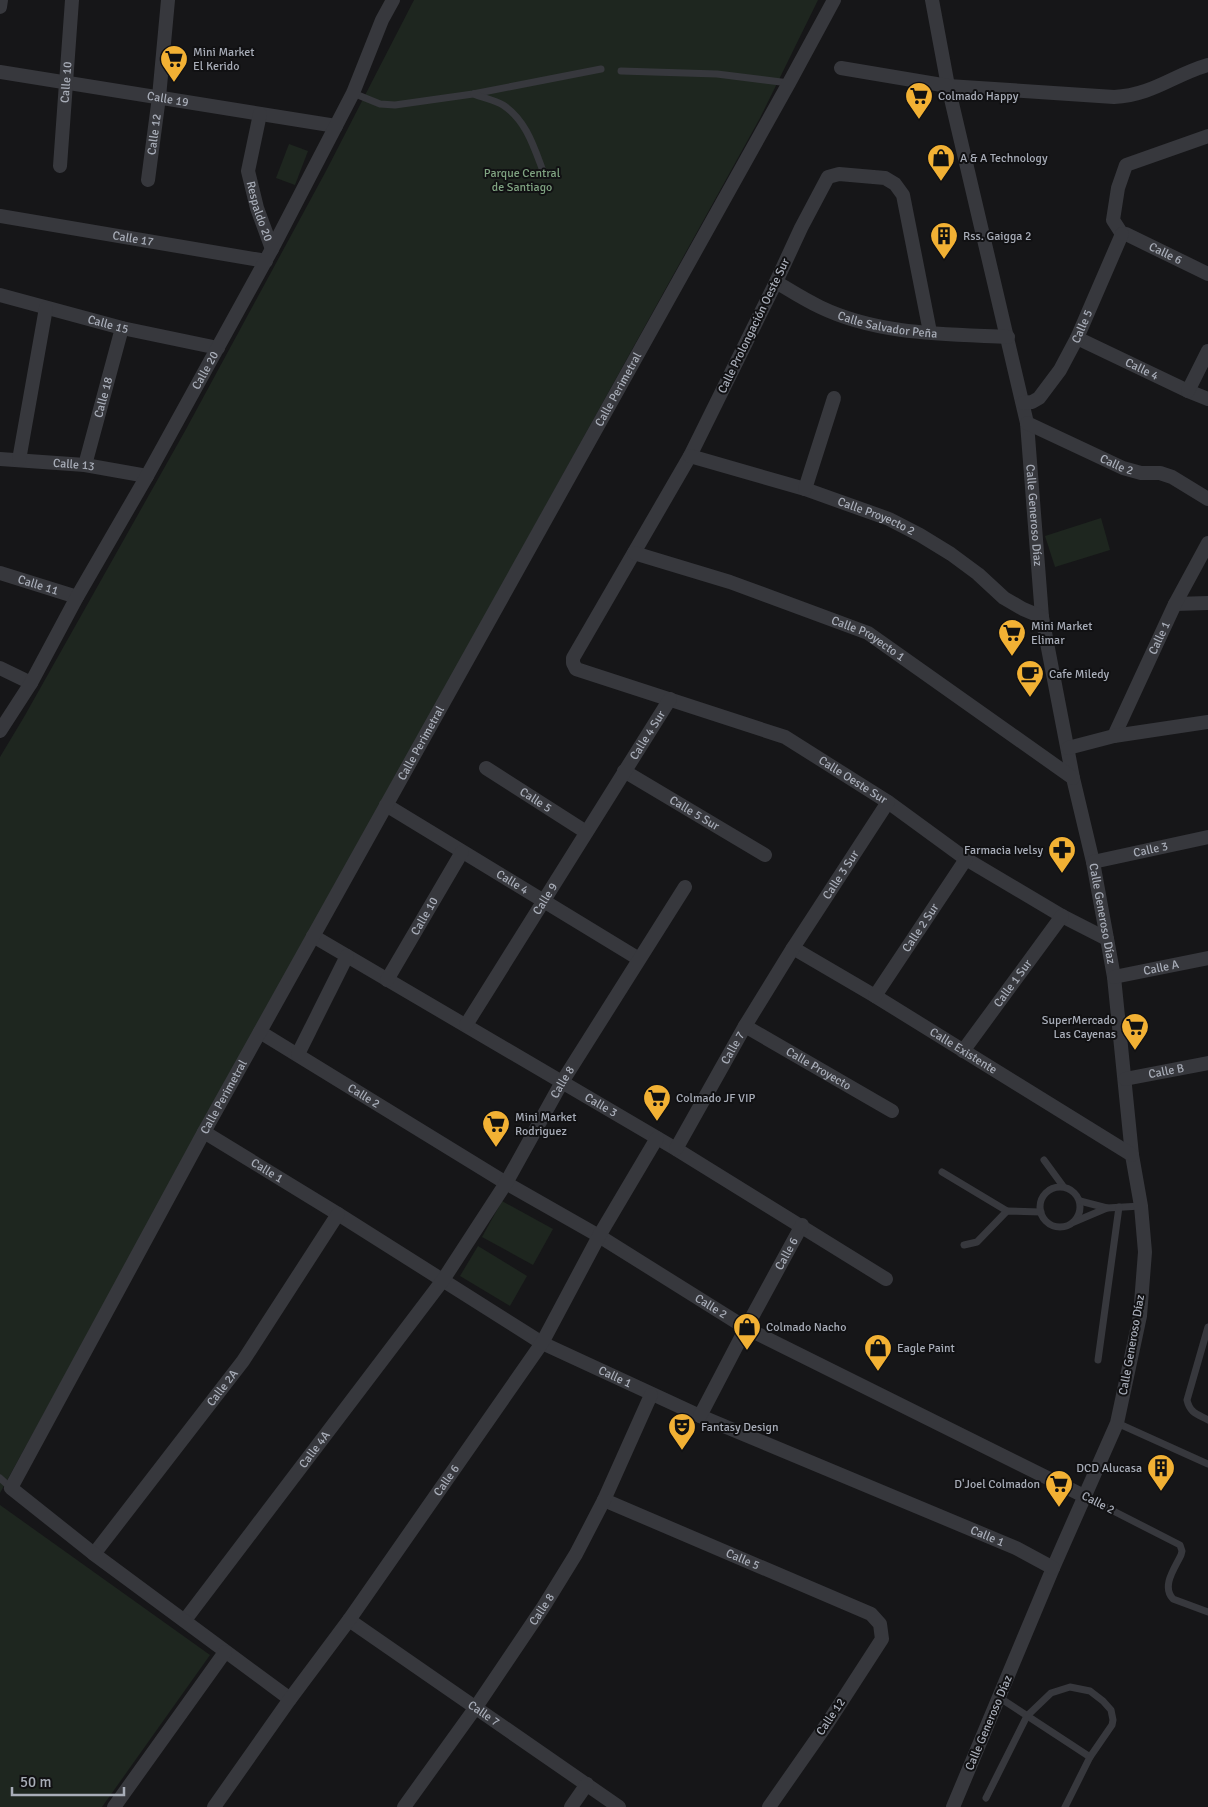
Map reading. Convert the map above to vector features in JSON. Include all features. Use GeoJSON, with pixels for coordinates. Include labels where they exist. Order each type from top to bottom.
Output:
{"type":"FeatureCollection","features":[{"type":"Feature","properties":{"kind":"street"},"geometry":{"type":"LineString","coordinates":[[0,6],[1,0]]}},
{"type":"Feature","properties":{"kind":"street","name":"Calle 10"},"geometry":{"type":"LineString","coordinates":[[60,166],[72,0]]}},
{"type":"Feature","properties":{"kind":"street","name":"Calle 12"},"geometry":{"type":"LineString","coordinates":[[148,180],[159,97],[168,0]]}},
{"type":"Feature","properties":{"kind":"street"},"geometry":{"type":"LineString","coordinates":[[382,20],[383,0]]}},
{"type":"Feature","properties":{"kind":"street","name":"Calle 20"},"geometry":{"type":"LineString","coordinates":[[0,731],[30,683],[77,597],[148,476],[269,255],[353,93],[382,20],[393,0]]}},
{"type":"Feature","properties":{"kind":"street","name":"Calle Perimetral"},"geometry":{"type":"LineString","coordinates":[[11,1488],[204,1132],[834,0]]}},
{"type":"Feature","properties":{"kind":"street","name":"Calle Generoso Díaz"},"geometry":{"type":"LineString","coordinates":[[932,0],[948,86],[1027,423],[1042,616],[1073,778],[1093,862],[1114,977],[1132,1156],[1141,1206],[1145,1252],[1140,1316],[1117,1423],[1086,1497],[1053,1568],[953,1807]]}},
{"type":"Feature","properties":{"kind":"street"},"geometry":{"type":"LineString","coordinates":[[841,68],[948,86],[1130,96],[1143,93],[1208,65]]}},
{"type":"Feature","properties":{"kind":"street","name":"Calle 19"},"geometry":{"type":"LineString","coordinates":[[0,72],[336,126]]}},
{"type":"Feature","properties":{"kind":"street","name":"Respaldo 20"},"geometry":{"type":"LineString","coordinates":[[260,114],[248,170],[269,255]]}},
{"type":"Feature","properties":{"kind":"street"},"geometry":{"type":"LineString","coordinates":[[1122,234],[1113,220],[1118,188],[1126,165],[1208,136]]}},
{"type":"Feature","properties":{"kind":"street","name":"Calle Prolongación Oeste Sur"},"geometry":{"type":"LineString","coordinates":[[576,668],[573,658],[690,456],[801,228],[828,177],[839,174],[885,178],[895,184],[903,195],[930,332]]}},
{"type":"Feature","properties":{"kind":"street","name":"Calle 17"},"geometry":{"type":"LineString","coordinates":[[0,216],[269,255]]}},
{"type":"Feature","properties":{"kind":"street","name":"Calle 6"},"geometry":{"type":"LineString","coordinates":[[1122,234],[1126,234],[1208,274]]}},
{"type":"Feature","properties":{"kind":"street","name":"Calle 5"},"geometry":{"type":"LineString","coordinates":[[1023,403],[1032,402],[1038,398],[1060,370],[1077,338],[1122,234]]}},
{"type":"Feature","properties":{"kind":"street","name":"Calle Salvador Peña"},"geometry":{"type":"LineString","coordinates":[[776,282],[820,307],[861,322],[893,330],[1008,337]]}},
{"type":"Feature","properties":{"kind":"street","name":"Calle 15"},"geometry":{"type":"LineString","coordinates":[[0,295],[122,328],[218,348]]}},
{"type":"Feature","properties":{"kind":"street"},"geometry":{"type":"LineString","coordinates":[[20,460],[46,308]]}},
{"type":"Feature","properties":{"kind":"street","name":"Calle 18"},"geometry":{"type":"LineString","coordinates":[[85,465],[122,328]]}},
{"type":"Feature","properties":{"kind":"street","name":"Calle 4"},"geometry":{"type":"LineString","coordinates":[[1077,338],[1208,399]]}},
{"type":"Feature","properties":{"kind":"street"},"geometry":{"type":"LineString","coordinates":[[1188,391],[1208,351]]}},
{"type":"Feature","properties":{"kind":"street"},"geometry":{"type":"LineString","coordinates":[[805,489],[834,398]]}},
{"type":"Feature","properties":{"kind":"street","name":"Calle 2"},"geometry":{"type":"LineString","coordinates":[[1027,423],[1123,468],[1142,473],[1160,473],[1172,477],[1208,499]]}},
{"type":"Feature","properties":{"kind":"street","name":"Calle Proyecto 2"},"geometry":{"type":"LineString","coordinates":[[690,456],[805,489],[888,519],[920,535],[951,554],[978,574],[1004,598],[1023,609],[1042,616]]}},
{"type":"Feature","properties":{"kind":"street","name":"Calle 13"},"geometry":{"type":"LineString","coordinates":[[0,459],[85,465],[148,476]]}},
{"type":"Feature","properties":{"kind":"street","name":"Calle 1"},"geometry":{"type":"LineString","coordinates":[[1114,736],[1176,604],[1208,543]]}},
{"type":"Feature","properties":{"kind":"street","name":"Calle Proyecto 1"},"geometry":{"type":"LineString","coordinates":[[634,553],[730,582],[868,633],[1073,778]]}},
{"type":"Feature","properties":{"kind":"street","name":"Calle 11"},"geometry":{"type":"LineString","coordinates":[[0,573],[77,597]]}},
{"type":"Feature","properties":{"kind":"street"},"geometry":{"type":"LineString","coordinates":[[1176,604],[1208,603]]}},
{"type":"Feature","properties":{"kind":"street"},"geometry":{"type":"LineString","coordinates":[[0,668],[30,683]]}},
{"type":"Feature","properties":{"kind":"street","name":"Calle Oeste Sur"},"geometry":{"type":"LineString","coordinates":[[576,668],[785,737],[888,802],[966,859],[1106,940]]}},
{"type":"Feature","properties":{"kind":"street","name":"Calle 4 Sur"},"geometry":{"type":"LineString","coordinates":[[624,771],[670,699]]}},
{"type":"Feature","properties":{"kind":"street"},"geometry":{"type":"LineString","coordinates":[[1068,748],[1114,736],[1208,722]]}},
{"type":"Feature","properties":{"kind":"street","name":"Calle 5"},"geometry":{"type":"LineString","coordinates":[[486,768],[586,832]]}},
{"type":"Feature","properties":{"kind":"street","name":"Calle 9"},"geometry":{"type":"LineString","coordinates":[[466,1025],[624,771]]}},
{"type":"Feature","properties":{"kind":"street","name":"Calle 5 Sur"},"geometry":{"type":"LineString","coordinates":[[624,771],[765,855]]}},
{"type":"Feature","properties":{"kind":"street","name":"Calle 3 Sur"},"geometry":{"type":"LineString","coordinates":[[793,948],[888,802]]}},
{"type":"Feature","properties":{"kind":"street","name":"Calle 4"},"geometry":{"type":"LineString","coordinates":[[386,805],[639,959]]}},
{"type":"Feature","properties":{"kind":"street","name":"Calle 3"},"geometry":{"type":"LineString","coordinates":[[1093,862],[1208,837]]}},
{"type":"Feature","properties":{"kind":"street","name":"Calle 10"},"geometry":{"type":"LineString","coordinates":[[387,980],[462,852]]}},
{"type":"Feature","properties":{"kind":"street","name":"Calle 2 Sur"},"geometry":{"type":"LineString","coordinates":[[875,996],[966,859]]}},
{"type":"Feature","properties":{"kind":"street","name":"Calle 8"},"geometry":{"type":"LineString","coordinates":[[443,1280],[506,1183],[562,1082],[685,888]]}},
{"type":"Feature","properties":{"kind":"street","name":"Calle 1 Sur"},"geometry":{"type":"LineString","coordinates":[[963,1051],[1062,916]]}},
{"type":"Feature","properties":{"kind":"street","name":"Calle 3"},"geometry":{"type":"LineString","coordinates":[[313,936],[676,1149],[802,1225],[886,1279]]}},
{"type":"Feature","properties":{"kind":"street","name":"Calle Existente"},"geometry":{"type":"LineString","coordinates":[[793,948],[875,996],[1132,1156]]}},
{"type":"Feature","properties":{"kind":"street","name":"Calle 7"},"geometry":{"type":"LineString","coordinates":[[676,1149],[745,1026],[793,948]]}},
{"type":"Feature","properties":{"kind":"street"},"geometry":{"type":"LineString","coordinates":[[298,1054],[347,956]]}},
{"type":"Feature","properties":{"kind":"street","name":"Calle A"},"geometry":{"type":"LineString","coordinates":[[1114,977],[1208,958]]}},
{"type":"Feature","properties":{"kind":"street","name":"Calle Proyecto"},"geometry":{"type":"LineString","coordinates":[[745,1026],[892,1111]]}},
{"type":"Feature","properties":{"kind":"street","name":"Calle 2"},"geometry":{"type":"LineString","coordinates":[[260,1032],[506,1183],[599,1236],[746,1328],[1086,1497]]}},
{"type":"Feature","properties":{"kind":"street","name":"Calle B"},"geometry":{"type":"LineString","coordinates":[[1125,1079],[1208,1063]]}},
{"type":"Feature","properties":{"kind":"street","name":"Calle 1"},"geometry":{"type":"LineString","coordinates":[[204,1132],[542,1343],[700,1416],[1016,1548],[1053,1568]]}},
{"type":"Feature","properties":{"kind":"street","name":"Calle 6"},"geometry":{"type":"LineString","coordinates":[[214,1807],[542,1343],[599,1236],[657,1138]]}},
{"type":"Feature","properties":{"kind":"street","name":"Calle 2A"},"geometry":{"type":"LineString","coordinates":[[94,1554],[243,1361],[338,1214]]}},
{"type":"Feature","properties":{"kind":"street","name":"Calle 6"},"geometry":{"type":"LineString","coordinates":[[700,1416],[802,1225]]}},
{"type":"Feature","properties":{"kind":"street","name":"Calle 4A"},"geometry":{"type":"LineString","coordinates":[[185,1620],[443,1280]]}},
{"type":"Feature","properties":{"kind":"street","name":"Calle 8"},"geometry":{"type":"LineString","coordinates":[[404,1807],[476,1707],[544,1606],[576,1554],[604,1500],[652,1395]]}},
{"type":"Feature","properties":{"kind":"street"},"geometry":{"type":"LineString","coordinates":[[11,1488],[94,1554],[290,1699]]}},
{"type":"Feature","properties":{"kind":"street","name":"Calle 5"},"geometry":{"type":"LineString","coordinates":[[604,1500],[871,1614],[880,1624]]}},
{"type":"Feature","properties":{"kind":"street","name":"Calle 7"},"geometry":{"type":"LineString","coordinates":[[348,1620],[619,1807]]}},
{"type":"Feature","properties":{"kind":"street","name":"Calle 12"},"geometry":{"type":"LineString","coordinates":[[769,1807],[827,1724],[882,1639],[880,1624]]}},
{"type":"Feature","properties":{"kind":"street"},"geometry":{"type":"LineString","coordinates":[[114,1807],[225,1652]]}},
{"type":"Feature","properties":{"kind":"street"},"geometry":{"type":"LineString","coordinates":[[571,1807],[587,1784]]}},
{"type":"Feature","properties":{"kind":"lane"},"geometry":{"type":"LineString","coordinates":[[353,93],[380,104],[395,105],[474,94],[601,69]]}},
{"type":"Feature","properties":{"kind":"lane"},"geometry":{"type":"LineString","coordinates":[[621,71],[717,74],[789,83]]}},
{"type":"Feature","properties":{"kind":"lane"},"geometry":{"type":"LineString","coordinates":[[474,94],[502,104],[517,117],[532,140],[543,171]]}},
{"type":"Feature","properties":{"kind":"lane"},"geometry":{"type":"LineString","coordinates":[[1044,1160],[1063,1186],[1076,1194],[1080,1201],[1078,1217],[1073,1222]]}},
{"type":"Feature","properties":{"kind":"lane"},"geometry":{"type":"LineString","coordinates":[[942,1172],[1007,1211],[1041,1212]]}},
{"type":"Feature","properties":{"kind":"lane"},"geometry":{"type":"LineString","coordinates":[[1063,1186],[1048,1190],[1043,1196],[1041,1212],[1050,1224],[1066,1226],[1107,1208],[1141,1206]]}},
{"type":"Feature","properties":{"kind":"lane"},"geometry":{"type":"LineString","coordinates":[[1080,1201],[1107,1208]]}},
{"type":"Feature","properties":{"kind":"lane"},"geometry":{"type":"LineString","coordinates":[[1098,1360],[1119,1207]]}},
{"type":"Feature","properties":{"kind":"lane"},"geometry":{"type":"LineString","coordinates":[[964,1244],[977,1242],[1007,1211]]}},
{"type":"Feature","properties":{"kind":"lane"},"geometry":{"type":"LineString","coordinates":[[1208,1327],[1207,1336],[1187,1400],[1189,1408],[1195,1414],[1208,1420]]}},
{"type":"Feature","properties":{"kind":"lane"},"geometry":{"type":"LineString","coordinates":[[1117,1423],[1208,1464]]}},
{"type":"Feature","properties":{"kind":"lane"},"geometry":{"type":"LineString","coordinates":[[0,1478],[11,1488]]}},
{"type":"Feature","properties":{"kind":"lane","name":"Calle 2"},"geometry":{"type":"LineString","coordinates":[[1086,1497],[1180,1545],[1181,1555],[1168,1582],[1170,1596],[1173,1599],[1208,1612]]}},
{"type":"Feature","properties":{"kind":"lane"},"geometry":{"type":"LineString","coordinates":[[986,1798],[1027,1716],[1051,1693],[1070,1687],[1090,1691],[1103,1700],[1111,1710],[1113,1720],[1112,1725],[1090,1757],[1065,1807]]}},
{"type":"Feature","properties":{"kind":"lane"},"geometry":{"type":"LineString","coordinates":[[1000,1698],[1090,1757]]}},
{"type":"Feature","properties":{"kind":"green space","name":"Parque Central de Santiago"},"geometry":{"type":"Polygon","coordinates":[[[414,0],[818,0],[760,118],[0,1493],[0,757],[185,431],[326,171],[414,0]]]}},
{"type":"Feature","properties":{"kind":"green space"},"geometry":{"type":"Polygon","coordinates":[[[289,144],[308,151],[295,185],[276,178],[289,144]]]}},
{"type":"Feature","properties":{"kind":"green space"},"geometry":{"type":"Polygon","coordinates":[[[1101,518],[1110,550],[1055,567],[1045,536],[1101,518]]]}},
{"type":"Feature","properties":{"kind":"green space"},"geometry":{"type":"Polygon","coordinates":[[[502,1201],[553,1229],[533,1265],[482,1237],[502,1201]]]}},
{"type":"Feature","properties":{"kind":"green space"},"geometry":{"type":"Polygon","coordinates":[[[478,1246],[527,1276],[510,1306],[460,1276],[478,1246]]]}},
{"type":"Feature","properties":{"kind":"green space"},"geometry":{"type":"Polygon","coordinates":[[[0,1505],[210,1655],[102,1807],[0,1807],[0,1505]]]}},
{"type":"Feature","properties":{"kind":"place","name":"Mini Market El Kerido"},"geometry":{"type":"Point","coordinates":[174,83]}},
{"type":"Feature","properties":{"kind":"place","name":"Colmado Happy"},"geometry":{"type":"Point","coordinates":[919,120]}},
{"type":"Feature","properties":{"kind":"place","name":"A & A Technology"},"geometry":{"type":"Point","coordinates":[941,182]}},
{"type":"Feature","properties":{"kind":"place","name":"Rss. Gaigga 2"},"geometry":{"type":"Point","coordinates":[944,260]}},
{"type":"Feature","properties":{"kind":"place","name":"Mini Market Elimar"},"geometry":{"type":"Point","coordinates":[1012,657]}},
{"type":"Feature","properties":{"kind":"place","name":"Cafe Miledy"},"geometry":{"type":"Point","coordinates":[1030,698]}},
{"type":"Feature","properties":{"kind":"place","name":"Farmacia Ivelsy"},"geometry":{"type":"Point","coordinates":[1062,874]}},
{"type":"Feature","properties":{"kind":"place","name":"SuperMercado Las Cayenas"},"geometry":{"type":"Point","coordinates":[1135,1051]}},
{"type":"Feature","properties":{"kind":"place","name":"Colmado JF VIP"},"geometry":{"type":"Point","coordinates":[657,1122]}},
{"type":"Feature","properties":{"kind":"place","name":"Mini Market Rodriguez"},"geometry":{"type":"Point","coordinates":[496,1148]}},
{"type":"Feature","properties":{"kind":"place","name":"Colmado Nacho"},"geometry":{"type":"Point","coordinates":[747,1351]}},
{"type":"Feature","properties":{"kind":"place","name":"Eagle Paint"},"geometry":{"type":"Point","coordinates":[878,1372]}},
{"type":"Feature","properties":{"kind":"place","name":"Fantasy Design"},"geometry":{"type":"Point","coordinates":[682,1451]}},
{"type":"Feature","properties":{"kind":"place","name":"DCD Alucasa"},"geometry":{"type":"Point","coordinates":[1161,1492]}},
{"type":"Feature","properties":{"kind":"place","name":"D'Joel Colmadon"},"geometry":{"type":"Point","coordinates":[1059,1508]}}]}
